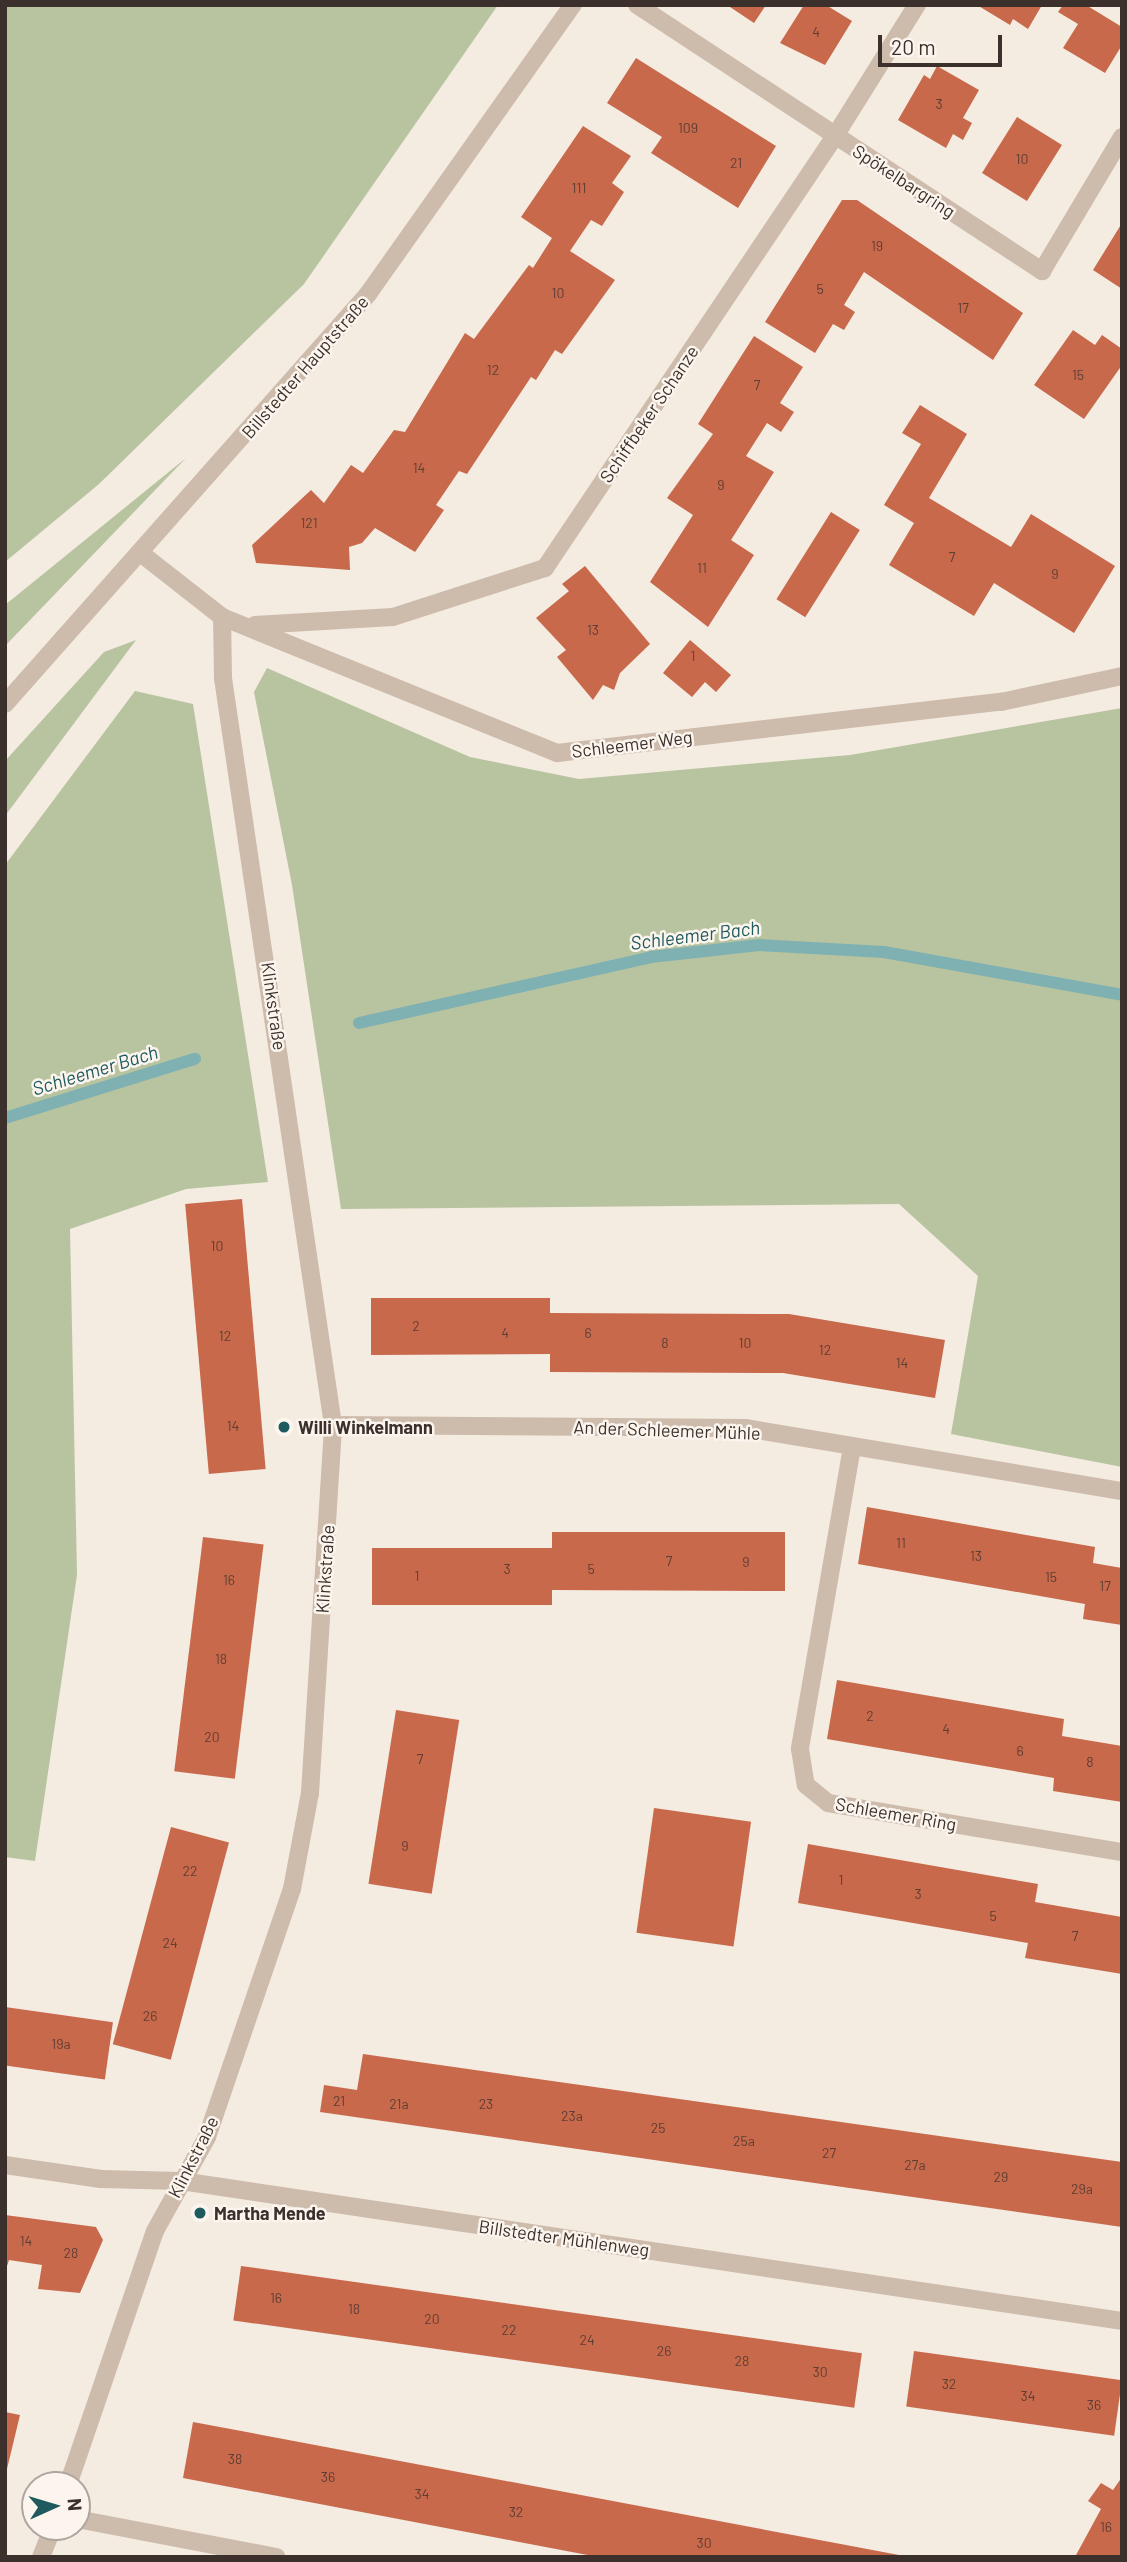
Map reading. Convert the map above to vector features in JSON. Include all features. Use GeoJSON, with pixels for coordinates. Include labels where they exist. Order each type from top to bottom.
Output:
{"type":"FeatureCollection","features":[{"type":"Feature","properties":{"kind":"street","name":"Billstedter Hauptstraße"},"geometry":{"type":"LineString","coordinates":[[5,704],[143,555],[368,294],[573,5]]}},
{"type":"Feature","properties":{"kind":"street","name":"Spökelbargring"},"geometry":{"type":"LineString","coordinates":[[636,5],[1042,271],[1122,137]]}},
{"type":"Feature","properties":{"kind":"street","name":"Schiffbeker Schanze"},"geometry":{"type":"LineString","coordinates":[[250,625],[393,617],[545,568],[835,136],[917,5]]}},
{"type":"Feature","properties":{"kind":"street","name":"Schleemer Weg"},"geometry":{"type":"LineString","coordinates":[[143,555],[222,617],[250,625],[557,753],[1001,702],[1122,676]]}},
{"type":"Feature","properties":{"kind":"street","name":"Klinkstraße"},"geometry":{"type":"LineString","coordinates":[[73,2471],[155,2231],[208,2137],[292,1889],[310,1793],[333,1425],[223,678],[222,617]]}},
{"type":"Feature","properties":{"kind":"street","name":"An der Schleemer Mühle"},"geometry":{"type":"LineString","coordinates":[[333,1425],[745,1428],[1122,1491]]}},
{"type":"Feature","properties":{"kind":"street","name":"Schleemer Ring"},"geometry":{"type":"LineString","coordinates":[[852,1447],[800,1749],[806,1785],[828,1803],[1122,1852]]}},
{"type":"Feature","properties":{"kind":"street","name":"Billstedter Mühlenweg"},"geometry":{"type":"LineString","coordinates":[[5,2165],[101,2179],[181,2181],[1122,2321]]}},
{"type":"Feature","properties":{"kind":"street"},"geometry":{"type":"LineString","coordinates":[[91,2522],[276,2557]]}},
{"type":"Feature","properties":{"kind":"green space"},"geometry":{"type":"Polygon","coordinates":[[[5,5],[498,5],[304,284],[99,484],[5,562],[5,5]]]}},
{"type":"Feature","properties":{"kind":"green space"},"geometry":{"type":"Polygon","coordinates":[[[186,458],[5,646],[5,605],[186,458]]]}},
{"type":"Feature","properties":{"kind":"green space"},"geometry":{"type":"Polygon","coordinates":[[[136,640],[5,816],[5,761],[104,652],[136,640]]]}},
{"type":"Feature","properties":{"kind":"green space"},"geometry":{"type":"Polygon","coordinates":[[[267,668],[470,757],[579,779],[850,755],[1122,708],[1122,1467],[951,1434],[978,1276],[899,1204],[341,1209],[292,885],[254,692],[267,668]]]}},
{"type":"Feature","properties":{"kind":"green space"},"geometry":{"type":"Polygon","coordinates":[[[135,691],[193,704],[268,1182],[186,1189],[70,1229],[77,1575],[35,1861],[5,1857],[5,865],[135,691]]]}},
{"type":"Feature","properties":{"kind":"building"},"geometry":{"type":"Polygon","coordinates":[[[727,5],[766,5],[754,23],[727,5]]]}},
{"type":"Feature","properties":{"kind":"building"},"geometry":{"type":"Polygon","coordinates":[[[804,5],[826,5],[852,21],[825,65],[780,43],[804,5]]]}},
{"type":"Feature","properties":{"kind":"building"},"geometry":{"type":"Polygon","coordinates":[[[977,5],[1042,5],[1028,29],[1013,19],[1010,25],[977,5]]]}},
{"type":"Feature","properties":{"kind":"building"},"geometry":{"type":"Polygon","coordinates":[[[1063,5],[1086,5],[1122,27],[1122,45],[1105,73],[1063,48],[1078,24],[1058,12],[1063,5]]]}},
{"type":"Feature","properties":{"kind":"building"},"geometry":{"type":"Polygon","coordinates":[[[636,58],[776,146],[738,208],[651,153],[662,137],[607,103],[636,58]]]}},
{"type":"Feature","properties":{"kind":"building"},"geometry":{"type":"Polygon","coordinates":[[[937,66],[979,90],[963,118],[972,123],[963,140],[953,134],[946,148],[898,120],[924,75],[930,79],[937,66]]]}},
{"type":"Feature","properties":{"kind":"building"},"geometry":{"type":"Polygon","coordinates":[[[1017,117],[1062,145],[1027,201],[982,173],[1017,117]]]}},
{"type":"Feature","properties":{"kind":"building"},"geometry":{"type":"Polygon","coordinates":[[[583,126],[631,156],[612,183],[624,192],[602,226],[591,220],[570,251],[615,280],[562,354],[555,350],[536,380],[531,377],[467,474],[459,471],[436,505],[444,510],[415,552],[375,528],[362,543],[349,547],[350,570],[256,563],[252,545],[311,490],[324,503],[351,465],[363,473],[394,430],[405,432],[465,333],[474,339],[529,265],[533,268],[552,238],[521,217],[583,126]]]}},
{"type":"Feature","properties":{"kind":"building"},"geometry":{"type":"Polygon","coordinates":[[[842,200],[857,200],[1023,313],[993,360],[864,272],[844,305],[855,312],[844,330],[833,324],[815,353],[765,322],[842,200]]]}},
{"type":"Feature","properties":{"kind":"building"},"geometry":{"type":"Polygon","coordinates":[[[1122,223],[1122,289],[1093,270],[1122,223]]]}},
{"type":"Feature","properties":{"kind":"building"},"geometry":{"type":"Polygon","coordinates":[[[1073,330],[1095,345],[1102,335],[1122,349],[1122,365],[1084,419],[1034,385],[1073,330]]]}},
{"type":"Feature","properties":{"kind":"building"},"geometry":{"type":"Polygon","coordinates":[[[754,336],[803,367],[780,403],[794,412],[781,432],[767,423],[746,456],[774,472],[731,540],[754,555],[708,627],[650,582],[693,515],[667,498],[713,434],[698,424],[754,336]]]}},
{"type":"Feature","properties":{"kind":"building"},"geometry":{"type":"Polygon","coordinates":[[[920,405],[967,434],[929,498],[1011,547],[1031,514],[1115,566],[1074,633],[994,583],[974,616],[889,565],[914,523],[884,505],[921,444],[902,433],[920,405]]]}},
{"type":"Feature","properties":{"kind":"building"},"geometry":{"type":"Polygon","coordinates":[[[831,512],[860,530],[805,617],[776,599],[831,512]]]}},
{"type":"Feature","properties":{"kind":"building"},"geometry":{"type":"Polygon","coordinates":[[[585,566],[650,644],[620,673],[614,690],[603,685],[593,700],[557,657],[566,650],[536,618],[569,591],[562,584],[585,566]]]}},
{"type":"Feature","properties":{"kind":"building"},"geometry":{"type":"Polygon","coordinates":[[[690,640],[731,675],[716,692],[705,682],[692,697],[663,673],[690,640]]]}},
{"type":"Feature","properties":{"kind":"building"},"geometry":{"type":"Polygon","coordinates":[[[242,1199],[266,1469],[209,1474],[185,1204],[242,1199]]]}},
{"type":"Feature","properties":{"kind":"building"},"geometry":{"type":"Polygon","coordinates":[[[371,1298],[550,1298],[550,1313],[789,1314],[945,1340],[935,1398],[783,1373],[550,1372],[550,1354],[371,1355],[371,1298]]]}},
{"type":"Feature","properties":{"kind":"building"},"geometry":{"type":"Polygon","coordinates":[[[867,1507],[1095,1547],[1093,1563],[1122,1568],[1122,1625],[1083,1619],[1085,1604],[858,1564],[867,1507]]]}},
{"type":"Feature","properties":{"kind":"building"},"geometry":{"type":"Polygon","coordinates":[[[552,1532],[785,1532],[785,1591],[552,1590],[552,1605],[372,1605],[372,1548],[552,1548],[552,1532]]]}},
{"type":"Feature","properties":{"kind":"building"},"geometry":{"type":"Polygon","coordinates":[[[203,1537],[264,1544],[235,1779],[174,1771],[203,1537]]]}},
{"type":"Feature","properties":{"kind":"building"},"geometry":{"type":"Polygon","coordinates":[[[837,1680],[1064,1719],[1062,1736],[1122,1746],[1122,1802],[1053,1791],[1054,1778],[827,1739],[837,1680]]]}},
{"type":"Feature","properties":{"kind":"building"},"geometry":{"type":"Polygon","coordinates":[[[396,1710],[459,1720],[432,1894],[368,1884],[396,1710]]]}},
{"type":"Feature","properties":{"kind":"building"},"geometry":{"type":"Polygon","coordinates":[[[654,1808],[751,1822],[734,1946],[636,1933],[654,1808]]]}},
{"type":"Feature","properties":{"kind":"building"},"geometry":{"type":"Polygon","coordinates":[[[171,1827],[229,1843],[171,2060],[113,2044],[171,1827]]]}},
{"type":"Feature","properties":{"kind":"building"},"geometry":{"type":"Polygon","coordinates":[[[808,1844],[1038,1884],[1035,1902],[1122,1917],[1122,1974],[1025,1958],[1028,1943],[798,1903],[808,1844]]]}},
{"type":"Feature","properties":{"kind":"building"},"geometry":{"type":"Polygon","coordinates":[[[5,2007],[113,2022],[105,2080],[5,2066],[5,2007]]]}},
{"type":"Feature","properties":{"kind":"building"},"geometry":{"type":"Polygon","coordinates":[[[363,2054],[1122,2162],[1122,2227],[320,2112],[324,2085],[357,2090],[363,2054]]]}},
{"type":"Feature","properties":{"kind":"building"},"geometry":{"type":"Polygon","coordinates":[[[5,2215],[96,2227],[103,2240],[80,2293],[38,2289],[42,2265],[9,2260],[5,2272],[5,2215]]]}},
{"type":"Feature","properties":{"kind":"building"},"geometry":{"type":"Polygon","coordinates":[[[241,2266],[862,2353],[854,2408],[233,2320],[241,2266]]]}},
{"type":"Feature","properties":{"kind":"building"},"geometry":{"type":"Polygon","coordinates":[[[914,2351],[1122,2380],[1114,2436],[906,2406],[914,2351]]]}},
{"type":"Feature","properties":{"kind":"building"},"geometry":{"type":"Polygon","coordinates":[[[5,2412],[20,2415],[6,2473],[5,2473],[5,2412]]]}},
{"type":"Feature","properties":{"kind":"building"},"geometry":{"type":"Polygon","coordinates":[[[193,2422],[899,2557],[598,2557],[183,2478],[193,2422]]]}},
{"type":"Feature","properties":{"kind":"building"},"geometry":{"type":"Polygon","coordinates":[[[1122,2477],[1122,2557],[1075,2557],[1101,2509],[1088,2501],[1101,2483],[1113,2490],[1122,2477]]]}},
{"type":"Feature","properties":{"kind":"waterway","name":"Schleemer Bach"},"geometry":{"type":"LineString","coordinates":[[359,1023],[651,957],[759,945],[884,952],[1122,995]]}},
{"type":"Feature","properties":{"kind":"waterway","name":"Schleemer Bach"},"geometry":{"type":"LineString","coordinates":[[5,1118],[195,1059]]}},
{"type":"Feature","properties":{"kind":"place","name":"Willi Winkelmann"},"geometry":{"type":"Point","coordinates":[284,1427]}},
{"type":"Feature","properties":{"kind":"place","name":"Martha Mende"},"geometry":{"type":"Point","coordinates":[200,2213]}}]}
